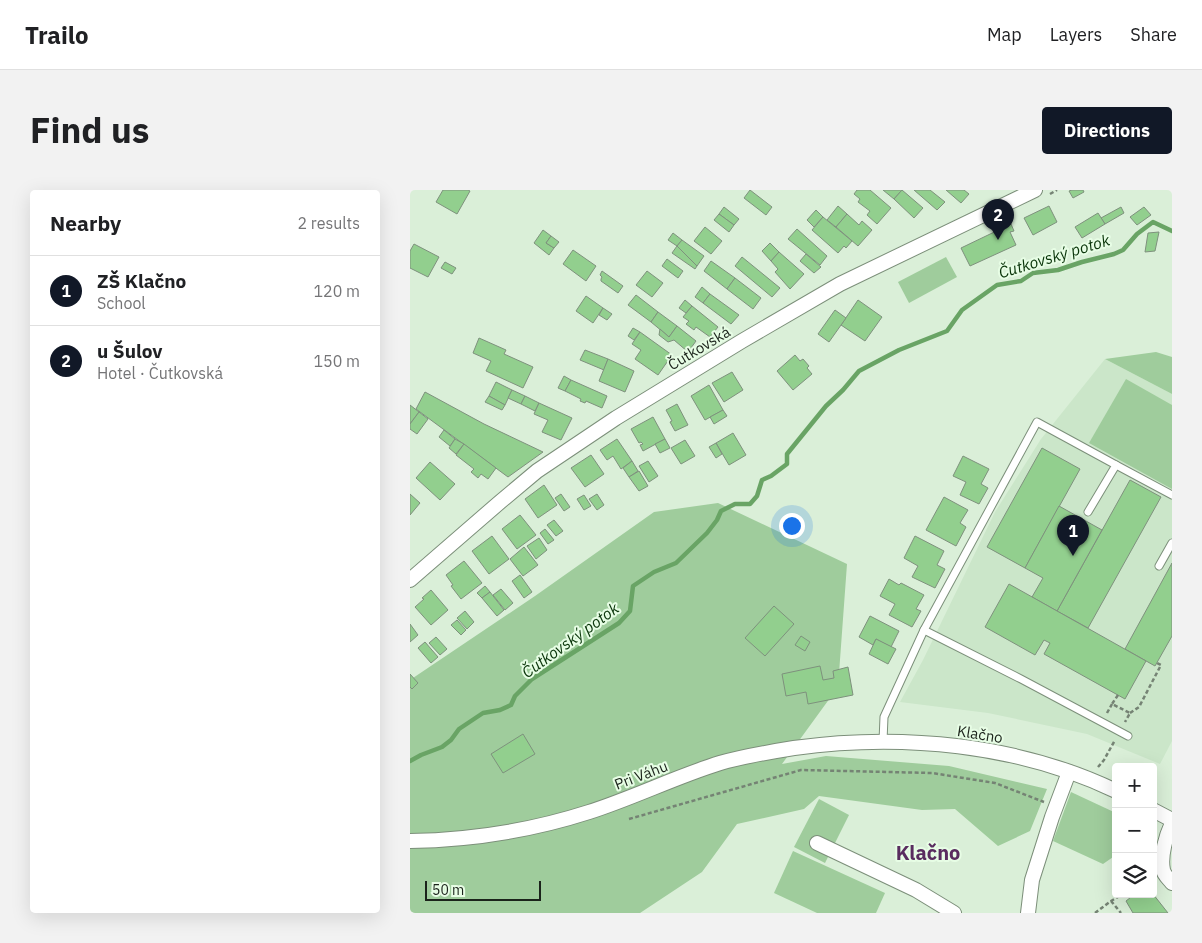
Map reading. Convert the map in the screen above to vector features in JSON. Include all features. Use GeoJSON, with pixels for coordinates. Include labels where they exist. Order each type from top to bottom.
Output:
{"type":"FeatureCollection","features":[{"type":"Feature","properties":{"kind":"street","name":"Čutkovská"},"geometry":{"type":"LineString","coordinates":[[410,580],[537,471],[616,418],[840,284],[1035,190]]}},
{"type":"Feature","properties":{"kind":"street","name":"Klačno"},"geometry":{"type":"LineString","coordinates":[[883,741],[977,749],[1027,759],[1069,772],[1112,789]]}},
{"type":"Feature","properties":{"kind":"street","name":"Pri Váhu"},"geometry":{"type":"LineString","coordinates":[[410,841],[455,840],[535,828],[591,812],[720,763],[772,751],[845,742],[883,741]]}},
{"type":"Feature","properties":{"kind":"street"},"geometry":{"type":"LineString","coordinates":[[1028,913],[1032,880],[1069,772]]}},
{"type":"Feature","properties":{"kind":"street"},"geometry":{"type":"LineString","coordinates":[[1157,813],[1172,822],[1167,834],[1162,860],[1163,872],[1172,883]]}},
{"type":"Feature","properties":{"kind":"street"},"geometry":{"type":"LineString","coordinates":[[817,843],[916,890],[954,913]]}},
{"type":"Feature","properties":{"kind":"lane"},"geometry":{"type":"LineString","coordinates":[[883,741],[884,717],[924,630],[1037,422],[1172,495]]}},
{"type":"Feature","properties":{"kind":"lane"},"geometry":{"type":"LineString","coordinates":[[1088,512],[1116,465]]}},
{"type":"Feature","properties":{"kind":"lane"},"geometry":{"type":"LineString","coordinates":[[1159,566],[1172,544]]}},
{"type":"Feature","properties":{"kind":"lane"},"geometry":{"type":"LineString","coordinates":[[924,630],[1128,736]]}},
{"type":"Feature","properties":{"kind":"path"},"geometry":{"type":"LineString","coordinates":[[1049,194],[1057,190]]}},
{"type":"Feature","properties":{"kind":"path"},"geometry":{"type":"LineString","coordinates":[[1087,779],[1104,760],[1130,713],[1139,707],[1162,665],[1157,662]]}},
{"type":"Feature","properties":{"kind":"path"},"geometry":{"type":"LineString","coordinates":[[1118,695],[1112,704],[1130,713]]}},
{"type":"Feature","properties":{"kind":"path"},"geometry":{"type":"LineString","coordinates":[[629,819],[801,770],[932,774],[995,782],[1056,806]]}},
{"type":"Feature","properties":{"kind":"path"},"geometry":{"type":"LineString","coordinates":[[1095,913],[1116,898]]}},
{"type":"Feature","properties":{"kind":"path"},"geometry":{"type":"LineString","coordinates":[[1111,901],[1121,913]]}},
{"type":"Feature","properties":{"kind":"shaded area"},"geometry":{"type":"Polygon","coordinates":[[[1105,359],[1172,394],[1172,741],[1160,764],[1087,734],[988,713],[900,702],[923,660],[995,512],[1041,439],[1105,359]]]}},
{"type":"Feature","properties":{"kind":"green space"},"geometry":{"type":"Polygon","coordinates":[[[946,257],[957,277],[909,303],[898,282],[946,257]]]}},
{"type":"Feature","properties":{"kind":"green space"},"geometry":{"type":"Polygon","coordinates":[[[1156,352],[1172,357],[1172,394],[1105,359],[1156,352]]]}},
{"type":"Feature","properties":{"kind":"green space"},"geometry":{"type":"Polygon","coordinates":[[[1126,379],[1172,405],[1172,489],[1089,443],[1126,379]]]}},
{"type":"Feature","properties":{"kind":"green space"},"geometry":{"type":"Polygon","coordinates":[[[718,503],[847,564],[838,687],[782,764],[826,756],[949,766],[1047,789],[1030,831],[998,846],[955,809],[922,810],[819,796],[804,809],[737,824],[702,872],[640,913],[410,913],[410,680],[535,596],[654,512],[718,503]]]}},
{"type":"Feature","properties":{"kind":"green space"},"geometry":{"type":"Polygon","coordinates":[[[1071,792],[1112,811],[1112,858],[1103,864],[1053,841],[1071,792]]]}},
{"type":"Feature","properties":{"kind":"green space"},"geometry":{"type":"Polygon","coordinates":[[[819,799],[849,815],[825,863],[794,847],[819,799]]]}},
{"type":"Feature","properties":{"kind":"green space"},"geometry":{"type":"Polygon","coordinates":[[[793,851],[885,893],[876,913],[817,913],[774,893],[793,851]]]}},
{"type":"Feature","properties":{"kind":"building"},"geometry":{"type":"Polygon","coordinates":[[[443,190],[470,191],[457,214],[436,202],[443,190]]]}},
{"type":"Feature","properties":{"kind":"building"},"geometry":{"type":"Polygon","coordinates":[[[750,190],[772,207],[766,215],[744,198],[750,190]]]}},
{"type":"Feature","properties":{"kind":"building"},"geometry":{"type":"Polygon","coordinates":[[[857,190],[870,190],[891,208],[877,224],[867,215],[870,211],[858,202],[860,199],[854,194],[857,190]]]}},
{"type":"Feature","properties":{"kind":"building"},"geometry":{"type":"Polygon","coordinates":[[[883,190],[902,190],[894,199],[883,190]]]}},
{"type":"Feature","properties":{"kind":"building"},"geometry":{"type":"Polygon","coordinates":[[[902,190],[923,208],[914,218],[894,199],[902,190]]]}},
{"type":"Feature","properties":{"kind":"building"},"geometry":{"type":"Polygon","coordinates":[[[914,190],[930,190],[945,202],[937,210],[914,190]]]}},
{"type":"Feature","properties":{"kind":"building"},"geometry":{"type":"Polygon","coordinates":[[[946,190],[964,190],[969,194],[961,203],[946,190]]]}},
{"type":"Feature","properties":{"kind":"building"},"geometry":{"type":"Polygon","coordinates":[[[1083,190],[1084,192],[1073,198],[1069,191],[1083,190]]]}},
{"type":"Feature","properties":{"kind":"building"},"geometry":{"type":"Polygon","coordinates":[[[838,206],[847,214],[836,227],[827,220],[838,206]]]}},
{"type":"Feature","properties":{"kind":"building"},"geometry":{"type":"Polygon","coordinates":[[[1049,206],[1057,222],[1033,235],[1024,218],[1049,206]]]}},
{"type":"Feature","properties":{"kind":"building"},"geometry":{"type":"Polygon","coordinates":[[[724,207],[739,219],[734,225],[719,214],[724,207]]]}},
{"type":"Feature","properties":{"kind":"building"},"geometry":{"type":"Polygon","coordinates":[[[1121,207],[1124,213],[1105,224],[1101,218],[1121,207]]]}},
{"type":"Feature","properties":{"kind":"building"},"geometry":{"type":"Polygon","coordinates":[[[1144,207],[1151,215],[1137,225],[1130,217],[1144,207]]]}},
{"type":"Feature","properties":{"kind":"building"},"geometry":{"type":"Polygon","coordinates":[[[816,210],[823,217],[814,227],[807,220],[816,210]]]}},
{"type":"Feature","properties":{"kind":"building"},"geometry":{"type":"Polygon","coordinates":[[[1098,213],[1105,224],[1082,238],[1075,227],[1098,213]]]}},
{"type":"Feature","properties":{"kind":"building"},"geometry":{"type":"Polygon","coordinates":[[[719,214],[734,225],[729,232],[714,220],[719,214]]]}},
{"type":"Feature","properties":{"kind":"building"},"geometry":{"type":"Polygon","coordinates":[[[847,214],[859,225],[862,221],[872,230],[858,246],[836,227],[847,214]]]}},
{"type":"Feature","properties":{"kind":"building"},"geometry":{"type":"Polygon","coordinates":[[[823,217],[852,241],[838,253],[812,230],[823,217]]]}},
{"type":"Feature","properties":{"kind":"building"},"geometry":{"type":"Polygon","coordinates":[[[1011,224],[1014,231],[1010,232],[1016,245],[970,266],[961,248],[1011,224]]]}},
{"type":"Feature","properties":{"kind":"building"},"geometry":{"type":"Polygon","coordinates":[[[705,227],[722,241],[711,254],[694,241],[705,227]]]}},
{"type":"Feature","properties":{"kind":"building"},"geometry":{"type":"Polygon","coordinates":[[[797,229],[827,256],[820,265],[788,239],[797,229]]]}},
{"type":"Feature","properties":{"kind":"building"},"geometry":{"type":"Polygon","coordinates":[[[543,230],[551,236],[546,243],[554,248],[549,255],[534,243],[543,230]]]}},
{"type":"Feature","properties":{"kind":"building"},"geometry":{"type":"Polygon","coordinates":[[[1159,232],[1155,251],[1145,252],[1148,233],[1159,232]]]}},
{"type":"Feature","properties":{"kind":"building"},"geometry":{"type":"Polygon","coordinates":[[[673,233],[682,240],[677,246],[668,240],[673,233]]]}},
{"type":"Feature","properties":{"kind":"building"},"geometry":{"type":"Polygon","coordinates":[[[551,236],[559,242],[554,248],[546,243],[551,236]]]}},
{"type":"Feature","properties":{"kind":"building"},"geometry":{"type":"Polygon","coordinates":[[[682,240],[704,256],[697,266],[677,246],[682,240]]]}},
{"type":"Feature","properties":{"kind":"building"},"geometry":{"type":"Polygon","coordinates":[[[770,243],[779,252],[771,261],[762,251],[770,243]]]}},
{"type":"Feature","properties":{"kind":"building"},"geometry":{"type":"Polygon","coordinates":[[[414,244],[439,257],[428,277],[410,268],[410,251],[414,244]]]}},
{"type":"Feature","properties":{"kind":"building"},"geometry":{"type":"Polygon","coordinates":[[[677,246],[697,266],[695,269],[672,253],[677,246]]]}},
{"type":"Feature","properties":{"kind":"building"},"geometry":{"type":"Polygon","coordinates":[[[573,250],[596,266],[586,281],[563,264],[573,250]]]}},
{"type":"Feature","properties":{"kind":"building"},"geometry":{"type":"Polygon","coordinates":[[[779,252],[804,274],[790,289],[775,272],[778,269],[771,261],[779,252]]]}},
{"type":"Feature","properties":{"kind":"building"},"geometry":{"type":"Polygon","coordinates":[[[806,254],[821,267],[814,273],[800,261],[806,254]]]}},
{"type":"Feature","properties":{"kind":"building"},"geometry":{"type":"Polygon","coordinates":[[[742,257],[780,288],[772,297],[735,266],[742,257]]]}},
{"type":"Feature","properties":{"kind":"building"},"geometry":{"type":"Polygon","coordinates":[[[667,259],[683,271],[678,278],[662,266],[667,259]]]}},
{"type":"Feature","properties":{"kind":"building"},"geometry":{"type":"Polygon","coordinates":[[[711,261],[735,278],[727,289],[704,271],[711,261]]]}},
{"type":"Feature","properties":{"kind":"building"},"geometry":{"type":"Polygon","coordinates":[[[445,262],[456,268],[452,274],[441,268],[445,262]]]}},
{"type":"Feature","properties":{"kind":"building"},"geometry":{"type":"Polygon","coordinates":[[[602,271],[623,286],[618,293],[601,281],[602,277],[600,275],[602,271]]]}},
{"type":"Feature","properties":{"kind":"building"},"geometry":{"type":"Polygon","coordinates":[[[647,271],[663,283],[652,297],[636,285],[647,271]]]}},
{"type":"Feature","properties":{"kind":"building"},"geometry":{"type":"Polygon","coordinates":[[[735,278],[761,298],[753,309],[727,289],[735,278]]]}},
{"type":"Feature","properties":{"kind":"building"},"geometry":{"type":"Polygon","coordinates":[[[702,287],[710,294],[703,303],[695,297],[702,287]]]}},
{"type":"Feature","properties":{"kind":"building"},"geometry":{"type":"Polygon","coordinates":[[[710,294],[739,315],[731,324],[703,303],[710,294]]]}},
{"type":"Feature","properties":{"kind":"building"},"geometry":{"type":"Polygon","coordinates":[[[636,295],[658,312],[651,322],[628,305],[636,295]]]}},
{"type":"Feature","properties":{"kind":"building"},"geometry":{"type":"Polygon","coordinates":[[[586,296],[603,308],[593,323],[576,311],[586,296]]]}},
{"type":"Feature","properties":{"kind":"building"},"geometry":{"type":"Polygon","coordinates":[[[685,300],[692,306],[686,313],[679,308],[685,300]]]}},
{"type":"Feature","properties":{"kind":"building"},"geometry":{"type":"Polygon","coordinates":[[[858,300],[882,317],[865,341],[841,325],[858,300]]]}},
{"type":"Feature","properties":{"kind":"building"},"geometry":{"type":"Polygon","coordinates":[[[692,306],[718,327],[710,337],[696,327],[694,330],[686,324],[689,321],[683,317],[692,306]]]}},
{"type":"Feature","properties":{"kind":"building"},"geometry":{"type":"Polygon","coordinates":[[[603,308],[612,314],[607,320],[599,315],[603,308]]]}},
{"type":"Feature","properties":{"kind":"building"},"geometry":{"type":"Polygon","coordinates":[[[835,310],[846,318],[829,342],[818,334],[835,310]]]}},
{"type":"Feature","properties":{"kind":"building"},"geometry":{"type":"Polygon","coordinates":[[[658,312],[677,326],[669,337],[651,322],[658,312]]]}},
{"type":"Feature","properties":{"kind":"building"},"geometry":{"type":"Polygon","coordinates":[[[677,326],[696,341],[688,352],[674,340],[668,342],[659,335],[660,329],[669,337],[677,326]]]}},
{"type":"Feature","properties":{"kind":"building"},"geometry":{"type":"Polygon","coordinates":[[[633,328],[640,332],[634,340],[628,336],[633,328]]]}},
{"type":"Feature","properties":{"kind":"building"},"geometry":{"type":"Polygon","coordinates":[[[640,332],[672,355],[658,375],[635,359],[641,350],[632,344],[640,332]]]}},
{"type":"Feature","properties":{"kind":"building"},"geometry":{"type":"Polygon","coordinates":[[[479,338],[506,350],[504,354],[533,367],[523,388],[486,371],[491,361],[473,353],[479,338]]]}},
{"type":"Feature","properties":{"kind":"building"},"geometry":{"type":"Polygon","coordinates":[[[585,350],[608,359],[604,370],[580,360],[585,350]]]}},
{"type":"Feature","properties":{"kind":"building"},"geometry":{"type":"Polygon","coordinates":[[[795,355],[800,361],[803,359],[809,366],[807,368],[812,374],[793,390],[777,371],[795,355]]]}},
{"type":"Feature","properties":{"kind":"building"},"geometry":{"type":"Polygon","coordinates":[[[608,359],[634,371],[625,392],[599,381],[608,359]]]}},
{"type":"Feature","properties":{"kind":"building"},"geometry":{"type":"Polygon","coordinates":[[[732,372],[743,390],[724,402],[712,383],[732,372]]]}},
{"type":"Feature","properties":{"kind":"building"},"geometry":{"type":"Polygon","coordinates":[[[564,376],[571,380],[565,391],[558,388],[564,376]]]}},
{"type":"Feature","properties":{"kind":"building"},"geometry":{"type":"Polygon","coordinates":[[[571,380],[607,396],[602,408],[586,401],[585,403],[580,401],[581,399],[565,391],[571,380]]]}},
{"type":"Feature","properties":{"kind":"building"},"geometry":{"type":"Polygon","coordinates":[[[496,382],[512,390],[505,405],[489,396],[496,382]]]}},
{"type":"Feature","properties":{"kind":"building"},"geometry":{"type":"Polygon","coordinates":[[[709,385],[723,410],[705,420],[691,396],[709,385]]]}},
{"type":"Feature","properties":{"kind":"building"},"geometry":{"type":"Polygon","coordinates":[[[512,390],[525,396],[521,404],[508,398],[512,390]]]}},
{"type":"Feature","properties":{"kind":"building"},"geometry":{"type":"Polygon","coordinates":[[[425,392],[484,424],[543,452],[508,477],[416,409],[425,392]]]}},
{"type":"Feature","properties":{"kind":"building"},"geometry":{"type":"Polygon","coordinates":[[[489,396],[505,405],[502,410],[485,402],[489,396]]]}},
{"type":"Feature","properties":{"kind":"building"},"geometry":{"type":"Polygon","coordinates":[[[525,396],[539,403],[535,411],[521,404],[525,396]]]}},
{"type":"Feature","properties":{"kind":"building"},"geometry":{"type":"Polygon","coordinates":[[[539,403],[572,418],[561,440],[542,432],[548,420],[534,414],[539,403]]]}},
{"type":"Feature","properties":{"kind":"building"},"geometry":{"type":"Polygon","coordinates":[[[677,404],[688,425],[675,431],[666,410],[677,404]]]}},
{"type":"Feature","properties":{"kind":"building"},"geometry":{"type":"Polygon","coordinates":[[[410,405],[419,412],[410,424],[410,405]]]}},
{"type":"Feature","properties":{"kind":"building"},"geometry":{"type":"Polygon","coordinates":[[[723,410],[727,416],[714,424],[710,417],[723,410]]]}},
{"type":"Feature","properties":{"kind":"building"},"geometry":{"type":"Polygon","coordinates":[[[419,412],[428,419],[417,434],[410,429],[410,424],[419,412]]]}},
{"type":"Feature","properties":{"kind":"building"},"geometry":{"type":"Polygon","coordinates":[[[653,417],[665,439],[643,451],[640,445],[643,444],[639,443],[631,429],[653,417]]]}},
{"type":"Feature","properties":{"kind":"building"},"geometry":{"type":"Polygon","coordinates":[[[444,430],[455,439],[450,446],[439,437],[444,430]]]}},
{"type":"Feature","properties":{"kind":"building"},"geometry":{"type":"Polygon","coordinates":[[[733,433],[746,455],[729,465],[716,443],[733,433]]]}},
{"type":"Feature","properties":{"kind":"building"},"geometry":{"type":"Polygon","coordinates":[[[455,439],[464,444],[456,454],[449,448],[455,439]]]}},
{"type":"Feature","properties":{"kind":"building"},"geometry":{"type":"Polygon","coordinates":[[[617,439],[632,461],[621,469],[613,456],[607,460],[600,450],[617,439]]]}},
{"type":"Feature","properties":{"kind":"building"},"geometry":{"type":"Polygon","coordinates":[[[665,439],[670,448],[660,453],[655,444],[665,439]]]}},
{"type":"Feature","properties":{"kind":"building"},"geometry":{"type":"Polygon","coordinates":[[[685,440],[695,456],[681,464],[671,448],[685,440]]]}},
{"type":"Feature","properties":{"kind":"building"},"geometry":{"type":"Polygon","coordinates":[[[716,443],[722,454],[716,458],[709,447],[716,443]]]}},
{"type":"Feature","properties":{"kind":"building"},"geometry":{"type":"Polygon","coordinates":[[[464,444],[496,468],[488,479],[481,474],[478,478],[471,472],[474,469],[456,455],[464,444]]]}},
{"type":"Feature","properties":{"kind":"building"},"geometry":{"type":"Polygon","coordinates":[[[1042,448],[1080,469],[1025,568],[987,547],[1042,448]]]}},
{"type":"Feature","properties":{"kind":"building"},"geometry":{"type":"Polygon","coordinates":[[[591,455],[604,474],[585,487],[571,468],[591,455]]]}},
{"type":"Feature","properties":{"kind":"building"},"geometry":{"type":"Polygon","coordinates":[[[963,456],[989,469],[981,484],[988,488],[979,504],[960,495],[966,482],[953,476],[963,456]]]}},
{"type":"Feature","properties":{"kind":"building"},"geometry":{"type":"Polygon","coordinates":[[[632,461],[638,471],[629,477],[623,468],[632,461]]]}},
{"type":"Feature","properties":{"kind":"building"},"geometry":{"type":"Polygon","coordinates":[[[648,461],[658,476],[649,482],[639,466],[648,461]]]}},
{"type":"Feature","properties":{"kind":"building"},"geometry":{"type":"Polygon","coordinates":[[[430,462],[455,484],[440,500],[416,478],[430,462]]]}},
{"type":"Feature","properties":{"kind":"building"},"geometry":{"type":"Polygon","coordinates":[[[639,471],[648,486],[639,491],[629,477],[639,471]]]}},
{"type":"Feature","properties":{"kind":"building"},"geometry":{"type":"Polygon","coordinates":[[[1130,480],[1161,497],[1088,628],[1057,611],[1130,480]]]}},
{"type":"Feature","properties":{"kind":"building"},"geometry":{"type":"Polygon","coordinates":[[[544,485],[557,505],[538,518],[525,499],[544,485]]]}},
{"type":"Feature","properties":{"kind":"building"},"geometry":{"type":"Polygon","coordinates":[[[410,494],[420,503],[410,515],[410,494]]]}},
{"type":"Feature","properties":{"kind":"building"},"geometry":{"type":"Polygon","coordinates":[[[561,494],[570,507],[564,511],[555,498],[561,494]]]}},
{"type":"Feature","properties":{"kind":"building"},"geometry":{"type":"Polygon","coordinates":[[[597,494],[604,505],[597,510],[589,499],[597,494]]]}},
{"type":"Feature","properties":{"kind":"building"},"geometry":{"type":"Polygon","coordinates":[[[584,495],[591,506],[584,510],[577,499],[584,495]]]}},
{"type":"Feature","properties":{"kind":"building"},"geometry":{"type":"Polygon","coordinates":[[[944,497],[968,510],[960,523],[966,527],[956,546],[926,530],[944,497]]]}},
{"type":"Feature","properties":{"kind":"building"},"geometry":{"type":"Polygon","coordinates":[[[1059,506],[1102,530],[1057,611],[1032,597],[1043,578],[1025,568],[1059,506]]]}},
{"type":"Feature","properties":{"kind":"building"},"geometry":{"type":"Polygon","coordinates":[[[520,515],[536,535],[517,549],[502,529],[520,515]]]}},
{"type":"Feature","properties":{"kind":"building"},"geometry":{"type":"Polygon","coordinates":[[[554,520],[563,531],[556,536],[547,525],[554,520]]]}},
{"type":"Feature","properties":{"kind":"building"},"geometry":{"type":"Polygon","coordinates":[[[545,529],[554,540],[548,544],[540,533],[545,529]]]}},
{"type":"Feature","properties":{"kind":"building"},"geometry":{"type":"Polygon","coordinates":[[[492,536],[509,559],[489,574],[472,551],[492,536]]]}},
{"type":"Feature","properties":{"kind":"building"},"geometry":{"type":"Polygon","coordinates":[[[915,536],[944,551],[937,565],[945,569],[935,588],[912,577],[918,566],[904,558],[915,536]]]}},
{"type":"Feature","properties":{"kind":"building"},"geometry":{"type":"Polygon","coordinates":[[[539,538],[547,550],[536,559],[527,546],[539,538]]]}},
{"type":"Feature","properties":{"kind":"building"},"geometry":{"type":"Polygon","coordinates":[[[524,547],[538,565],[523,576],[510,559],[524,547]]]}},
{"type":"Feature","properties":{"kind":"building"},"geometry":{"type":"Polygon","coordinates":[[[464,561],[482,583],[461,599],[451,586],[453,585],[446,575],[464,561]]]}},
{"type":"Feature","properties":{"kind":"building"},"geometry":{"type":"Polygon","coordinates":[[[1172,563],[1172,636],[1155,666],[1125,649],[1172,563]]]}},
{"type":"Feature","properties":{"kind":"building"},"geometry":{"type":"Polygon","coordinates":[[[520,575],[532,592],[524,598],[512,581],[520,575]]]}},
{"type":"Feature","properties":{"kind":"building"},"geometry":{"type":"Polygon","coordinates":[[[889,579],[924,595],[916,609],[921,611],[912,627],[889,615],[895,604],[880,596],[889,579]]]}},
{"type":"Feature","properties":{"kind":"building"},"geometry":{"type":"Polygon","coordinates":[[[1009,584],[1146,661],[1125,699],[1044,654],[1050,643],[1044,640],[1035,655],[985,627],[1009,584]]]}},
{"type":"Feature","properties":{"kind":"building"},"geometry":{"type":"Polygon","coordinates":[[[485,586],[490,592],[482,598],[477,593],[485,586]]]}},
{"type":"Feature","properties":{"kind":"building"},"geometry":{"type":"Polygon","coordinates":[[[501,589],[513,603],[505,610],[493,595],[501,589]]]}},
{"type":"Feature","properties":{"kind":"building"},"geometry":{"type":"Polygon","coordinates":[[[431,590],[448,610],[431,625],[415,607],[431,590]]]}},
{"type":"Feature","properties":{"kind":"building"},"geometry":{"type":"Polygon","coordinates":[[[490,592],[504,610],[497,616],[482,598],[490,592]]]}},
{"type":"Feature","properties":{"kind":"building"},"geometry":{"type":"Polygon","coordinates":[[[774,606],[794,624],[765,656],[745,638],[774,606]]]}},
{"type":"Feature","properties":{"kind":"building"},"geometry":{"type":"Polygon","coordinates":[[[465,611],[474,622],[467,629],[457,618],[465,611]]]}},
{"type":"Feature","properties":{"kind":"building"},"geometry":{"type":"Polygon","coordinates":[[[870,616],[899,631],[891,647],[876,639],[873,645],[859,637],[870,616]]]}},
{"type":"Feature","properties":{"kind":"building"},"geometry":{"type":"Polygon","coordinates":[[[457,620],[466,630],[461,635],[451,625],[457,620]]]}},
{"type":"Feature","properties":{"kind":"building"},"geometry":{"type":"Polygon","coordinates":[[[410,624],[418,635],[410,642],[410,624]]]}},
{"type":"Feature","properties":{"kind":"building"},"geometry":{"type":"Polygon","coordinates":[[[801,636],[810,642],[805,651],[795,645],[801,636]]]}},
{"type":"Feature","properties":{"kind":"building"},"geometry":{"type":"Polygon","coordinates":[[[436,637],[447,649],[440,655],[429,643],[436,637]]]}},
{"type":"Feature","properties":{"kind":"building"},"geometry":{"type":"Polygon","coordinates":[[[876,639],[896,649],[888,664],[869,654],[876,639]]]}},
{"type":"Feature","properties":{"kind":"building"},"geometry":{"type":"Polygon","coordinates":[[[425,642],[438,657],[431,663],[418,648],[425,642]]]}},
{"type":"Feature","properties":{"kind":"building"},"geometry":{"type":"Polygon","coordinates":[[[820,666],[823,680],[834,678],[833,671],[848,667],[853,695],[808,704],[806,692],[786,696],[782,674],[820,666]]]}},
{"type":"Feature","properties":{"kind":"building"},"geometry":{"type":"Polygon","coordinates":[[[410,674],[418,683],[412,689],[410,687],[410,674]]]}},
{"type":"Feature","properties":{"kind":"building"},"geometry":{"type":"Polygon","coordinates":[[[523,734],[535,754],[503,773],[491,754],[523,734]]]}},
{"type":"Feature","properties":{"kind":"building"},"geometry":{"type":"Polygon","coordinates":[[[1130,898],[1156,898],[1168,913],[1133,913],[1126,901],[1130,898]]]}},
{"type":"Feature","properties":{"kind":"waterway","name":"Čutkovský potok"},"geometry":{"type":"LineString","coordinates":[[410,761],[442,747],[451,740],[459,729],[483,713],[500,710],[511,705],[515,696],[532,679],[619,623],[630,611],[633,586],[654,572],[676,563],[707,533],[721,511],[735,504],[750,504],[757,496],[762,480],[787,464],[787,454],[826,406],[859,371],[899,350],[947,331],[962,310],[997,285],[1021,281],[1033,273],[1058,270],[1114,254],[1123,250],[1137,234],[1153,222],[1172,231]]}},
{"type":"Feature","properties":{"kind":"place","name":"u Šulov"},"geometry":{"type":"Point","coordinates":[998,240]}},
{"type":"Feature","properties":{"kind":"place","name":"ZŠ Klačno"},"geometry":{"type":"Point","coordinates":[1073,556]}},
{"type":"Feature","properties":{"kind":"district","name":"Klačno"},"geometry":{"type":"Point","coordinates":[928,852]}}]}
